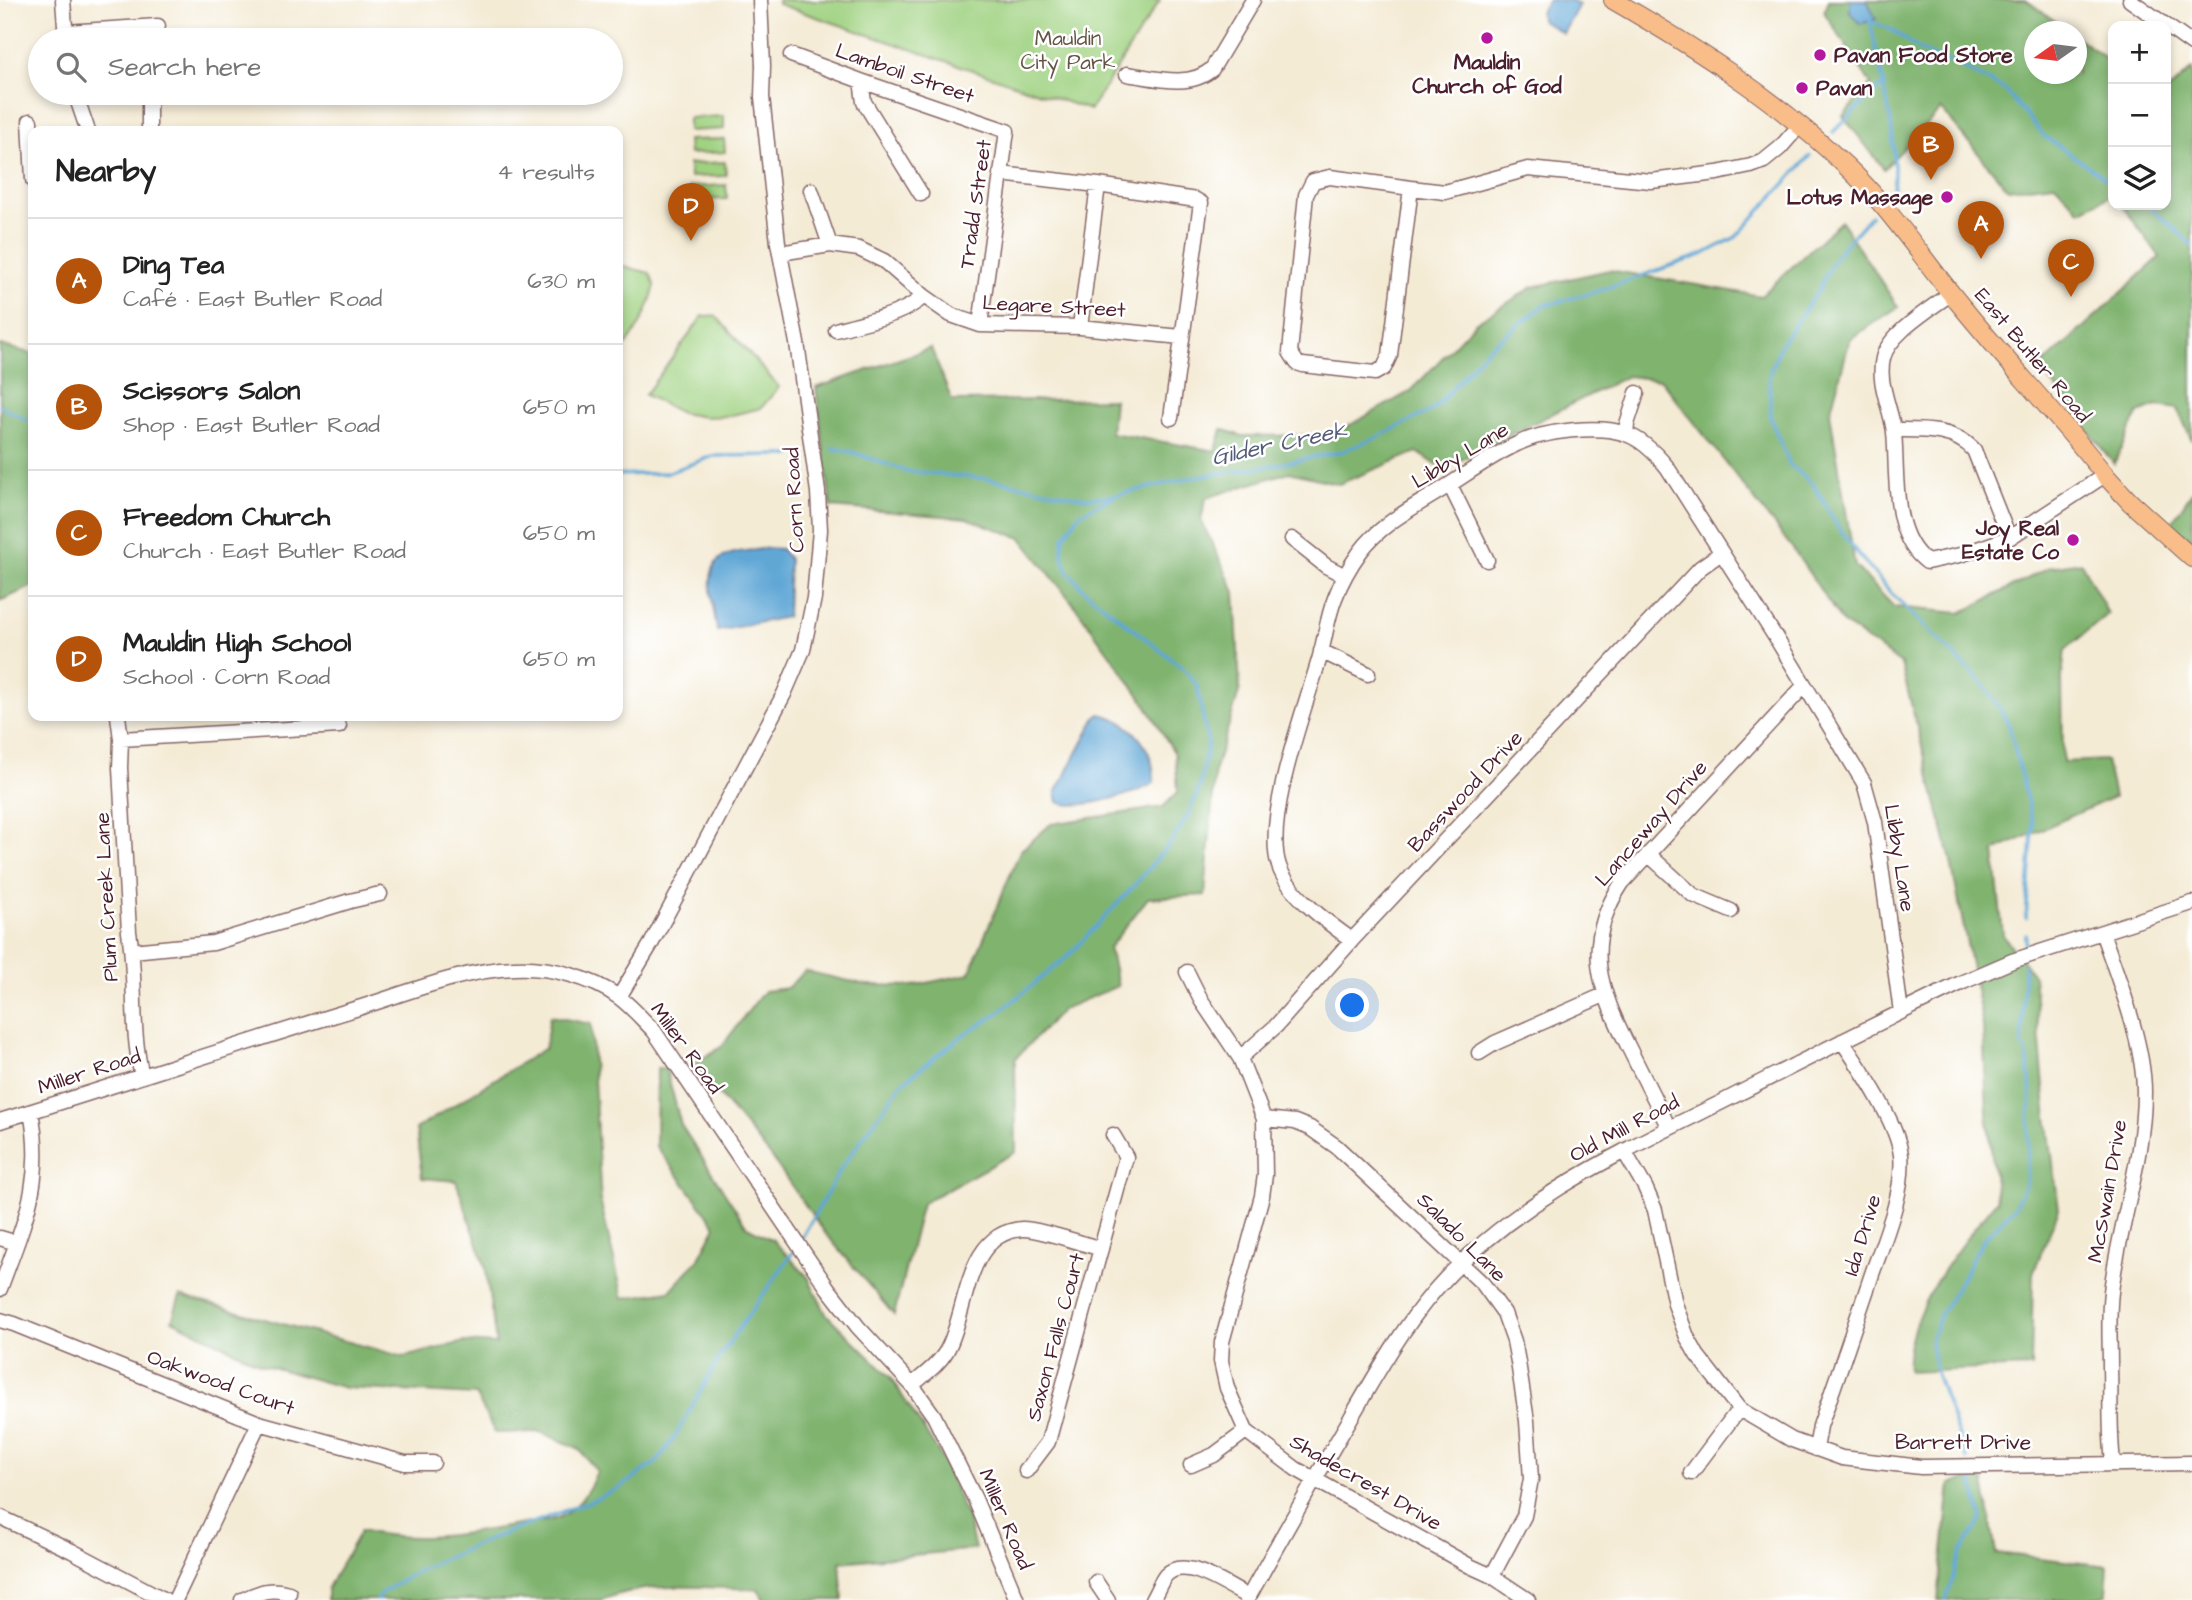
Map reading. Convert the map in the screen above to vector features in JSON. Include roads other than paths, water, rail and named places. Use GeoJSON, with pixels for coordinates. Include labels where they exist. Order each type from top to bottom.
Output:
{"type":"FeatureCollection","features":[{"type":"Feature","properties":{"kind":"main road","name":"East Butler Road"},"geometry":{"type":"LineString","coordinates":[[1613,0],[1716,62],[1800,125],[1845,165],[1885,207],[1951,293],[2105,475],[2130,502],[2192,558]]}},
{"type":"Feature","properties":{"kind":"street"},"geometry":{"type":"LineString","coordinates":[[64,0],[66,28]]}},
{"type":"Feature","properties":{"kind":"street","name":"Corn Road"},"geometry":{"type":"LineString","coordinates":[[619,997],[657,933],[784,694],[803,649],[818,566],[818,492],[797,342],[780,253],[762,97],[760,0]]}},
{"type":"Feature","properties":{"kind":"street"},"geometry":{"type":"LineString","coordinates":[[1127,74],[1176,81],[1206,74],[1212,69],[1253,0]]}},
{"type":"Feature","properties":{"kind":"street"},"geometry":{"type":"LineString","coordinates":[[2130,0],[2192,44]]}},
{"type":"Feature","properties":{"kind":"street"},"geometry":{"type":"LineString","coordinates":[[140,28],[158,26]]}},
{"type":"Feature","properties":{"kind":"street","name":"Lamboil Street"},"geometry":{"type":"LineString","coordinates":[[791,55],[1007,131]]}},
{"type":"Feature","properties":{"kind":"street"},"geometry":{"type":"LineString","coordinates":[[861,81],[864,102],[921,194]]}},
{"type":"Feature","properties":{"kind":"street"},"geometry":{"type":"LineString","coordinates":[[79,105],[86,126]]}},
{"type":"Feature","properties":{"kind":"street"},"geometry":{"type":"LineString","coordinates":[[149,105],[149,126]]}},
{"type":"Feature","properties":{"kind":"street"},"geometry":{"type":"LineString","coordinates":[[30,121],[30,126]]}},
{"type":"Feature","properties":{"kind":"street"},"geometry":{"type":"LineString","coordinates":[[1411,188],[1388,362],[1384,368],[1374,373],[1297,363],[1292,358],[1290,346],[1306,195],[1310,183],[1319,178],[1330,177],[1445,192],[1528,169],[1639,181],[1673,179],[1717,173],[1763,161],[1780,148],[1800,125]]}},
{"type":"Feature","properties":{"kind":"street","name":"Tradd Street"},"geometry":{"type":"LineString","coordinates":[[980,326],[1007,131]]}},
{"type":"Feature","properties":{"kind":"street"},"geometry":{"type":"LineString","coordinates":[[1000,174],[1196,200],[1201,204],[1171,418]]}},
{"type":"Feature","properties":{"kind":"street"},"geometry":{"type":"LineString","coordinates":[[1080,327],[1098,186]]}},
{"type":"Feature","properties":{"kind":"street"},"geometry":{"type":"LineString","coordinates":[[811,190],[830,245]]}},
{"type":"Feature","properties":{"kind":"street","name":"Legare Street"},"geometry":{"type":"LineString","coordinates":[[780,253],[830,245],[859,249],[884,261],[924,296],[951,315],[980,326],[1080,327],[1181,337]]}},
{"type":"Feature","properties":{"kind":"street"},"geometry":{"type":"LineString","coordinates":[[1951,293],[1895,337],[1883,358],[1883,385],[1894,430],[1896,483],[1903,528],[1911,547],[1927,562],[2009,538],[2105,475]]}},
{"type":"Feature","properties":{"kind":"street"},"geometry":{"type":"LineString","coordinates":[[836,330],[901,311],[924,296]]}},
{"type":"Feature","properties":{"kind":"street"},"geometry":{"type":"LineString","coordinates":[[1626,434],[1637,393]]}},
{"type":"Feature","properties":{"kind":"street","name":"Libby Lane"},"geometry":{"type":"LineString","coordinates":[[1352,940],[1292,888],[1285,880],[1277,860],[1278,811],[1282,785],[1329,617],[1345,576],[1360,551],[1378,532],[1503,450],[1538,436],[1579,430],[1626,434],[1652,452],[1667,467],[1858,771],[1870,798],[1875,822],[1901,1012]]}},
{"type":"Feature","properties":{"kind":"street"},"geometry":{"type":"LineString","coordinates":[[1894,430],[1926,430],[1961,438],[1967,442],[1974,450],[2009,538]]}},
{"type":"Feature","properties":{"kind":"street"},"geometry":{"type":"LineString","coordinates":[[1450,485],[1487,560]]}},
{"type":"Feature","properties":{"kind":"street"},"geometry":{"type":"LineString","coordinates":[[1292,540],[1326,566],[1345,576]]}},
{"type":"Feature","properties":{"kind":"street","name":"Basswood Drive"},"geometry":{"type":"LineString","coordinates":[[1240,1058],[1276,1026],[1352,940],[1700,568],[1721,553]]}},
{"type":"Feature","properties":{"kind":"street"},"geometry":{"type":"LineString","coordinates":[[1321,651],[1368,674]]}},
{"type":"Feature","properties":{"kind":"street","name":"Lanceway Drive"},"geometry":{"type":"LineString","coordinates":[[1669,1128],[1604,995],[1598,958],[1605,913],[1622,883],[1804,686]]}},
{"type":"Feature","properties":{"kind":"street","name":"Plum Creek Lane"},"geometry":{"type":"LineString","coordinates":[[118,721],[121,739],[120,768],[136,1050],[142,1076]]}},
{"type":"Feature","properties":{"kind":"street"},"geometry":{"type":"LineString","coordinates":[[121,739],[339,726]]}},
{"type":"Feature","properties":{"kind":"street"},"geometry":{"type":"LineString","coordinates":[[1648,854],[1693,895],[1731,911]]}},
{"type":"Feature","properties":{"kind":"street"},"geometry":{"type":"LineString","coordinates":[[132,951],[213,943],[380,894]]}},
{"type":"Feature","properties":{"kind":"street","name":"Old Mill Road"},"geometry":{"type":"LineString","coordinates":[[1247,1599],[1374,1377],[1409,1324],[1436,1289],[1461,1264],[1490,1236],[1529,1207],[1568,1181],[1624,1151],[1963,982],[2012,961],[2192,903]]}},
{"type":"Feature","properties":{"kind":"street","name":"McSwain Drive"},"geometry":{"type":"LineString","coordinates":[[2102,932],[2134,1034],[2144,1092],[2142,1131],[2133,1190],[2111,1292],[2110,1438],[2113,1462]]}},
{"type":"Feature","properties":{"kind":"street","name":"Miller Road"},"geometry":{"type":"LineString","coordinates":[[0,1121],[477,972],[514,968],[562,973],[595,984],[619,997],[654,1031],[796,1243],[858,1327],[912,1385],[934,1416],[975,1499],[1017,1600]]}},
{"type":"Feature","properties":{"kind":"street","name":"Shadecrest Drive"},"geometry":{"type":"LineString","coordinates":[[1187,972],[1201,1000],[1240,1058],[1264,1119],[1265,1175],[1262,1196],[1222,1342],[1221,1362],[1227,1388],[1246,1431],[1296,1469],[1469,1566],[1492,1576],[1528,1600]]}},
{"type":"Feature","properties":{"kind":"street"},"geometry":{"type":"LineString","coordinates":[[1479,1053],[1494,1043],[1604,995]]}},
{"type":"Feature","properties":{"kind":"street","name":"Ida Drive"},"geometry":{"type":"LineString","coordinates":[[1816,1449],[1821,1426],[1885,1235],[1902,1168],[1894,1132],[1860,1068],[1842,1041]]}},
{"type":"Feature","properties":{"kind":"street"},"geometry":{"type":"LineString","coordinates":[[0,1289],[32,1196],[37,1169],[36,1133],[32,1112]]}},
{"type":"Feature","properties":{"kind":"street","name":"Salado Lane"},"geometry":{"type":"LineString","coordinates":[[1264,1119],[1295,1122],[1318,1132],[1371,1177],[1490,1292],[1509,1326],[1518,1362],[1531,1479],[1527,1507],[1492,1576]]}},
{"type":"Feature","properties":{"kind":"street","name":"Saxon Falls Court"},"geometry":{"type":"LineString","coordinates":[[1026,1471],[1048,1442],[1126,1157],[1113,1135]]}},
{"type":"Feature","properties":{"kind":"street","name":"Barrett Drive"},"geometry":{"type":"LineString","coordinates":[[1624,1151],[1655,1210],[1675,1304],[1687,1337],[1711,1375],[1739,1409],[1792,1440],[1858,1461],[1922,1467],[2113,1462],[2192,1463]]}},
{"type":"Feature","properties":{"kind":"street"},"geometry":{"type":"LineString","coordinates":[[912,1385],[935,1365],[948,1349],[974,1270],[989,1243],[1012,1231],[1025,1228],[1101,1248]]}},
{"type":"Feature","properties":{"kind":"street"},"geometry":{"type":"LineString","coordinates":[[0,1238],[17,1243]]}},
{"type":"Feature","properties":{"kind":"street","name":"Oakwood Court"},"geometry":{"type":"LineString","coordinates":[[0,1320],[259,1423],[405,1463],[433,1462]]}},
{"type":"Feature","properties":{"kind":"street"},"geometry":{"type":"LineString","coordinates":[[1691,1473],[1739,1409]]}},
{"type":"Feature","properties":{"kind":"street"},"geometry":{"type":"LineString","coordinates":[[175,1600],[259,1423]]}},
{"type":"Feature","properties":{"kind":"street"},"geometry":{"type":"LineString","coordinates":[[1191,1465],[1214,1455],[1246,1431]]}},
{"type":"Feature","properties":{"kind":"street"},"geometry":{"type":"LineString","coordinates":[[0,1517],[165,1600]]}},
{"type":"Feature","properties":{"kind":"street"},"geometry":{"type":"LineString","coordinates":[[1152,1600],[1167,1574],[1181,1567],[1197,1570],[1247,1599]]}},
{"type":"Feature","properties":{"kind":"street"},"geometry":{"type":"LineString","coordinates":[[1096,1582],[1108,1600]]}},
{"type":"Feature","properties":{"kind":"street"},"geometry":{"type":"LineString","coordinates":[[242,1600],[275,1588],[289,1593]]}},
{"type":"Feature","properties":{"kind":"water"},"geometry":{"type":"Polygon","coordinates":[[[1548,0],[1571,0],[1579,5],[1563,33],[1541,20],[1540,13],[1548,0]]]}},
{"type":"Feature","properties":{"kind":"water"},"geometry":{"type":"Polygon","coordinates":[[[1850,0],[1867,0],[1876,19],[1860,24],[1850,12],[1850,0]]]}},
{"type":"Feature","properties":{"kind":"water"},"geometry":{"type":"Polygon","coordinates":[[[767,548],[781,549],[789,559],[787,617],[717,631],[711,591],[712,571],[716,563],[733,553],[767,548]]]}},
{"type":"Feature","properties":{"kind":"water"},"geometry":{"type":"Polygon","coordinates":[[[1100,714],[1122,723],[1140,739],[1151,760],[1154,783],[1135,792],[1092,803],[1058,802],[1056,793],[1100,714]]]}},
{"type":"Feature","properties":{"kind":"waterway"},"geometry":{"type":"LineString","coordinates":[[1870,19],[1891,125],[1893,188]]}},
{"type":"Feature","properties":{"kind":"waterway"},"geometry":{"type":"LineString","coordinates":[[1870,21],[1892,30],[1920,50],[1953,63],[2004,89],[2044,136],[2108,180]]}},
{"type":"Feature","properties":{"kind":"waterway","name":"Gilder Creek"},"geometry":{"type":"LineString","coordinates":[[1833,132],[1882,85]]}},
{"type":"Feature","properties":{"kind":"waterway","name":"Gilder Creek"},"geometry":{"type":"LineString","coordinates":[[832,448],[852,452],[906,471],[989,479],[1086,498],[1117,495],[1190,478],[1343,451],[1434,409],[1486,350],[1543,306],[1598,291],[1704,254],[1736,237],[1810,156]]}},
{"type":"Feature","properties":{"kind":"waterway"},"geometry":{"type":"LineString","coordinates":[[2154,210],[2192,245]]}},
{"type":"Feature","properties":{"kind":"waterway"},"geometry":{"type":"LineString","coordinates":[[1871,215],[1837,254],[1818,291],[1781,344],[1769,375],[1771,420],[1790,465],[1813,484],[1838,527],[1858,554],[1891,593],[1982,683],[2009,725],[2033,825],[2026,918]]}},
{"type":"Feature","properties":{"kind":"waterway","name":"Gilder Creek"},"geometry":{"type":"LineString","coordinates":[[0,406],[28,420]]}},
{"type":"Feature","properties":{"kind":"waterway","name":"Gilder Creek"},"geometry":{"type":"LineString","coordinates":[[623,475],[667,473],[713,456],[791,455]]}},
{"type":"Feature","properties":{"kind":"waterway"},"geometry":{"type":"LineString","coordinates":[[801,1239],[842,1167],[903,1082],[966,1033],[996,1015],[1068,956],[1172,841],[1187,817],[1199,789],[1208,744],[1197,685],[1183,668],[1085,591],[1067,570],[1062,551],[1064,537],[1079,514],[1117,495]]}},
{"type":"Feature","properties":{"kind":"waterway"},"geometry":{"type":"LineString","coordinates":[[2025,948],[2026,934]]}},
{"type":"Feature","properties":{"kind":"waterway"},"geometry":{"type":"LineString","coordinates":[[1967,1459],[1935,1370],[1931,1340],[1940,1315],[1973,1256],[1986,1237],[2014,1208],[2026,1183],[2031,1092],[2027,1053],[2022,1044],[2024,966]]}},
{"type":"Feature","properties":{"kind":"waterway"},"geometry":{"type":"LineString","coordinates":[[378,1600],[383,1592],[423,1568],[490,1539],[596,1499],[619,1488],[657,1462],[675,1437],[720,1356],[795,1249]]}},
{"type":"Feature","properties":{"kind":"waterway"},"geometry":{"type":"LineString","coordinates":[[1946,1600],[1960,1554],[1982,1518],[1971,1476]]}},
{"type":"Feature","properties":{"kind":"place","name":"Mauldin Church of God"},"geometry":{"type":"Point","coordinates":[1487,38]}},
{"type":"Feature","properties":{"kind":"place","name":"Pavan Food Store"},"geometry":{"type":"Point","coordinates":[1820,55]}},
{"type":"Feature","properties":{"kind":"place","name":"Pavan"},"geometry":{"type":"Point","coordinates":[1802,88]}},
{"type":"Feature","properties":{"kind":"place","name":"Scissors Salon"},"geometry":{"type":"Point","coordinates":[1931,180]}},
{"type":"Feature","properties":{"kind":"place","name":"Lotus Massage"},"geometry":{"type":"Point","coordinates":[1947,197]}},
{"type":"Feature","properties":{"kind":"place","name":"Mauldin High School"},"geometry":{"type":"Point","coordinates":[691,241]}},
{"type":"Feature","properties":{"kind":"place","name":"Ding Tea"},"geometry":{"type":"Point","coordinates":[1981,259]}},
{"type":"Feature","properties":{"kind":"place","name":"Freedom Church"},"geometry":{"type":"Point","coordinates":[2071,297]}},
{"type":"Feature","properties":{"kind":"place","name":"Joy Real Estate Co"},"geometry":{"type":"Point","coordinates":[2073,540]}},
{"type":"Feature","properties":{"kind":"park label","name":"Mauldin City Park"},"geometry":{"type":"Point","coordinates":[1068,50]}}]}
